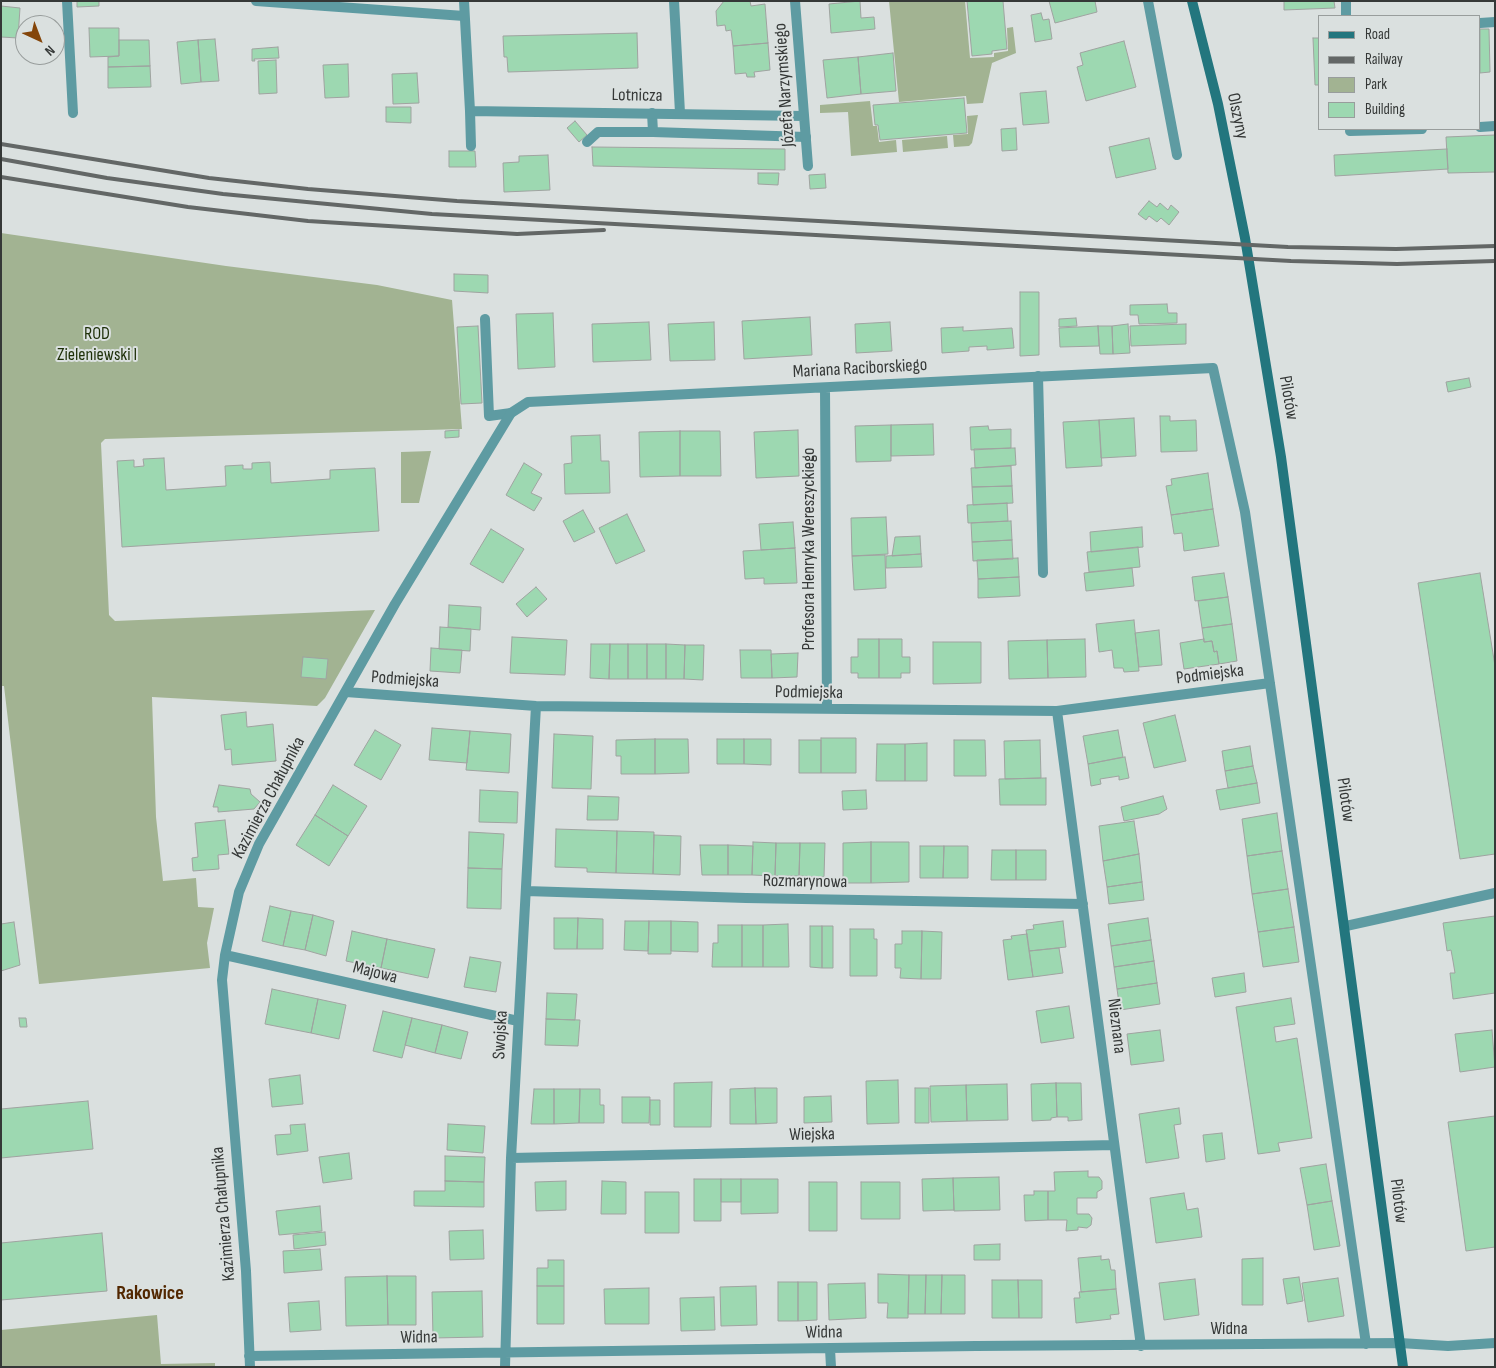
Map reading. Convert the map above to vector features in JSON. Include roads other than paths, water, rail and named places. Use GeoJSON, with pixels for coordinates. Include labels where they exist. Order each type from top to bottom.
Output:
{"type":"FeatureCollection","features":[{"type":"Feature","properties":{"kind":"street"},"geometry":{"type":"LineString","coordinates":[[67,1],[73,113]]}},
{"type":"Feature","properties":{"kind":"street"},"geometry":{"type":"LineString","coordinates":[[256,1],[464,16]]}},
{"type":"Feature","properties":{"kind":"street"},"geometry":{"type":"LineString","coordinates":[[464,1],[471,146]]}},
{"type":"Feature","properties":{"kind":"street"},"geometry":{"type":"LineString","coordinates":[[674,1],[680,113]]}},
{"type":"Feature","properties":{"kind":"street","name":"Józefa Narzymskiego"},"geometry":{"type":"LineString","coordinates":[[795,1],[808,166]]}},
{"type":"Feature","properties":{"kind":"street"},"geometry":{"type":"LineString","coordinates":[[1148,1],[1177,155]]}},
{"type":"Feature","properties":{"kind":"street","name":"Olszyny"},"geometry":{"type":"LineString","coordinates":[[1192,1],[1216,96],[1245,238]]}},
{"type":"Feature","properties":{"kind":"street"},"geometry":{"type":"LineString","coordinates":[[1346,1],[1346,15]]}},
{"type":"Feature","properties":{"kind":"street"},"geometry":{"type":"LineString","coordinates":[[1481,23],[1495,22]]}},
{"type":"Feature","properties":{"kind":"street","name":"Lotnicza"},"geometry":{"type":"LineString","coordinates":[[470,111],[804,116]]}},
{"type":"Feature","properties":{"kind":"street"},"geometry":{"type":"LineString","coordinates":[[652,113],[652,132]]}},
{"type":"Feature","properties":{"kind":"street"},"geometry":{"type":"LineString","coordinates":[[1481,127],[1495,126]]}},
{"type":"Feature","properties":{"kind":"street"},"geometry":{"type":"LineString","coordinates":[[1350,131],[1386,130]]}},
{"type":"Feature","properties":{"kind":"street"},"geometry":{"type":"LineString","coordinates":[[587,142],[598,132],[806,137]]}},
{"type":"Feature","properties":{"kind":"street","name":"Pilotów"},"geometry":{"type":"LineString","coordinates":[[1245,238],[1281,457],[1346,926],[1403,1367]]}},
{"type":"Feature","properties":{"kind":"street"},"geometry":{"type":"LineString","coordinates":[[485,319],[489,416],[511,412]]}},
{"type":"Feature","properties":{"kind":"street","name":"Mariana Raciborskiego"},"geometry":{"type":"LineString","coordinates":[[511,412],[528,402],[1213,368],[1245,512],[1270,683]]}},
{"type":"Feature","properties":{"kind":"street"},"geometry":{"type":"LineString","coordinates":[[1038,376],[1044,573]]}},
{"type":"Feature","properties":{"kind":"street","name":"Profesora Henryka Wereszyckiego"},"geometry":{"type":"LineString","coordinates":[[825,388],[827,709]]}},
{"type":"Feature","properties":{"kind":"street","name":"Kazimierza Chałupnika"},"geometry":{"type":"LineString","coordinates":[[250,1367],[246,1271],[222,980],[225,955],[239,892],[259,844],[395,604],[511,412]]}},
{"type":"Feature","properties":{"kind":"street"},"geometry":{"type":"LineString","coordinates":[[1270,683],[1366,1344]]}},
{"type":"Feature","properties":{"kind":"street","name":"Podmiejska"},"geometry":{"type":"LineString","coordinates":[[346,692],[536,706],[1057,711],[1270,683]]}},
{"type":"Feature","properties":{"kind":"street","name":"Swojska"},"geometry":{"type":"LineString","coordinates":[[505,1367],[511,1158],[536,706]]}},
{"type":"Feature","properties":{"kind":"street","name":"Nieznana"},"geometry":{"type":"LineString","coordinates":[[1057,711],[1141,1346]]}},
{"type":"Feature","properties":{"kind":"street","name":"Rozmarynowa"},"geometry":{"type":"LineString","coordinates":[[526,890],[756,898],[1083,904]]}},
{"type":"Feature","properties":{"kind":"street"},"geometry":{"type":"LineString","coordinates":[[1346,926],[1495,893]]}},
{"type":"Feature","properties":{"kind":"street","name":"Majowa"},"geometry":{"type":"LineString","coordinates":[[225,955],[518,1021]]}},
{"type":"Feature","properties":{"kind":"street","name":"Wiejska"},"geometry":{"type":"LineString","coordinates":[[511,1158],[1114,1145]]}},
{"type":"Feature","properties":{"kind":"street","name":"Widna"},"geometry":{"type":"LineString","coordinates":[[249,1356],[1400,1343],[1448,1346],[1495,1342]]}},
{"type":"Feature","properties":{"kind":"street"},"geometry":{"type":"LineString","coordinates":[[830,1349],[831,1367]]}},
{"type":"Feature","properties":{"kind":"railway"},"geometry":{"type":"LineString","coordinates":[[1,144],[209,178],[308,189],[457,201],[1288,247],[1396,249],[1495,246]]}},
{"type":"Feature","properties":{"kind":"railway"},"geometry":{"type":"LineString","coordinates":[[1,159],[107,178],[223,194],[432,214],[1291,261],[1397,264],[1495,261]]}},
{"type":"Feature","properties":{"kind":"railway"},"geometry":{"type":"LineString","coordinates":[[1,177],[188,207],[308,221],[517,234],[604,230]]}},
{"type":"Feature","properties":{"kind":"district","name":"Rakowice"},"geometry":{"type":"Point","coordinates":[150,1294]}},
{"type":"Feature","properties":{"kind":"park label","name":"ROD Zieleniewski I"},"geometry":{"type":"Point","coordinates":[97,344]}}]}
